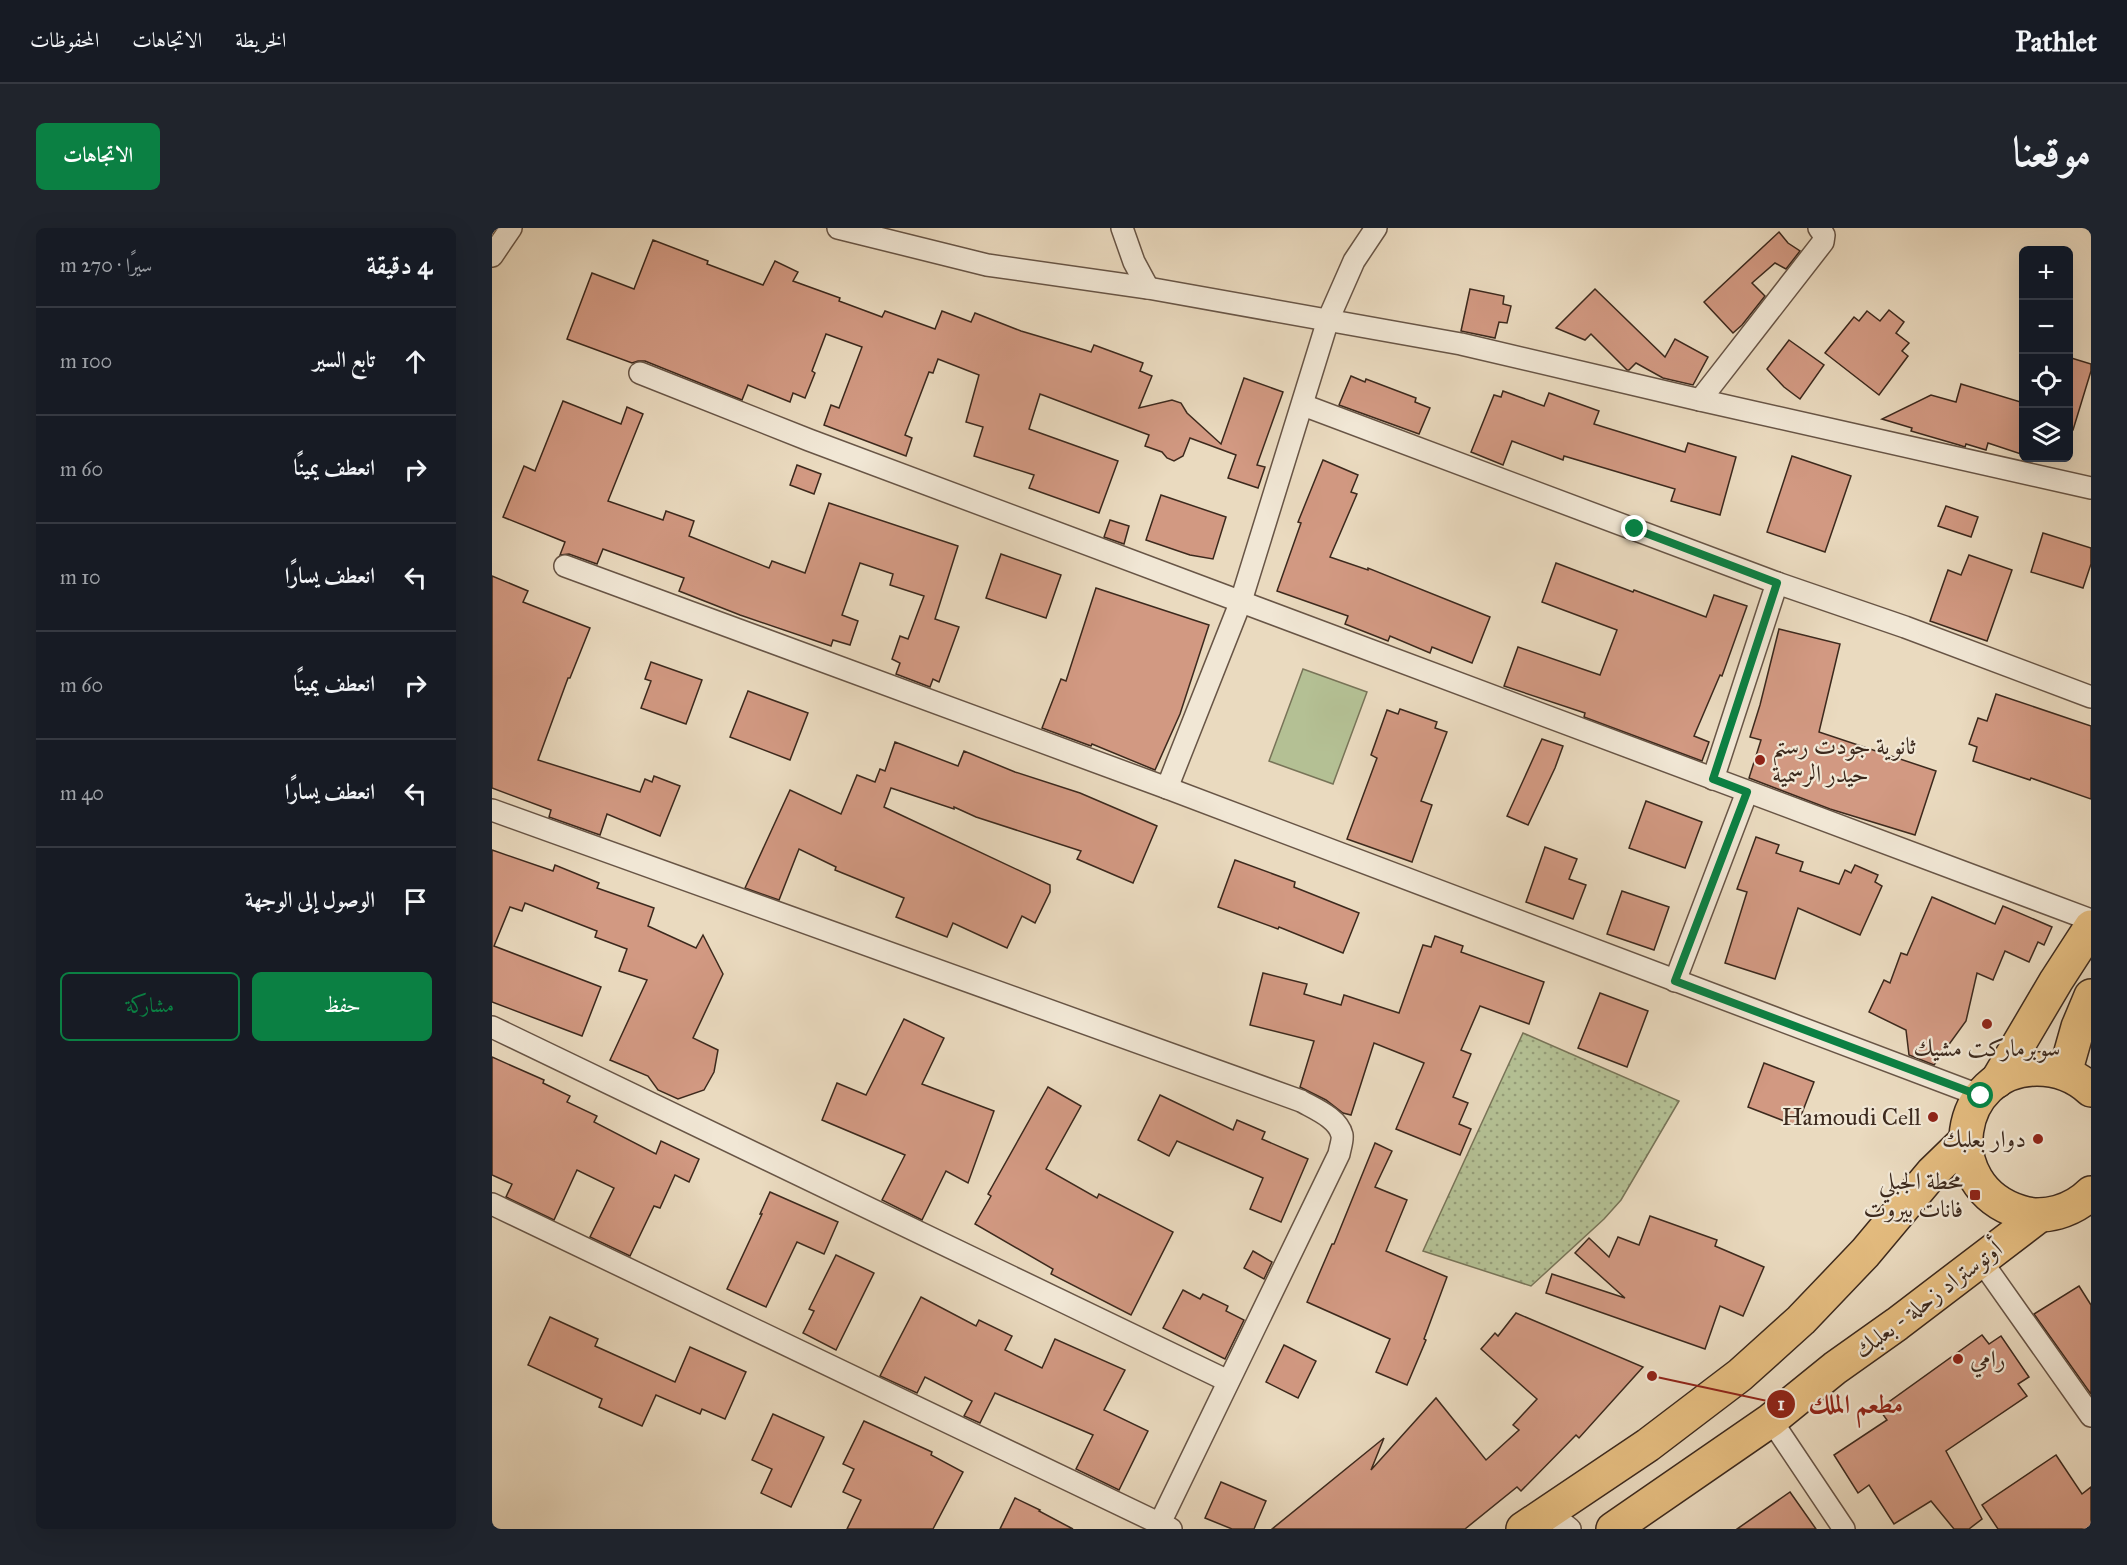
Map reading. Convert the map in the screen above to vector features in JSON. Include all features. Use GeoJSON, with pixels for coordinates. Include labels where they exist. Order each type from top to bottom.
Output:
{"type":"FeatureCollection","features":[{"type":"Feature","properties":{"kind":"highway"},"geometry":{"type":"LineString","coordinates":[[2091,927],[1989,1089],[1972,1110],[1965,1141],[1971,1170],[1977,1182],[1987,1194],[2011,1210],[2040,1215],[2066,1210],[2091,1193]]}},
{"type":"Feature","properties":{"kind":"highway"},"geometry":{"type":"LineString","coordinates":[[1989,1089],[2013,1073],[2030,1069],[2048,1069],[2078,1081],[2078,1027],[2091,996]]}},
{"type":"Feature","properties":{"kind":"highway"},"geometry":{"type":"LineString","coordinates":[[1548,1523],[1740,1375],[1801,1320],[1865,1253],[1932,1173],[1965,1141]]}},
{"type":"Feature","properties":{"kind":"highway","name":"أوتوستراد زحلة - بعلبك"},"geometry":{"type":"LineString","coordinates":[[1613,1529],[1771,1420],[1835,1368],[1897,1324],[2040,1215]]}},
{"type":"Feature","properties":{"kind":"street"},"geometry":{"type":"LineString","coordinates":[[492,256],[511,228]]}},
{"type":"Feature","properties":{"kind":"street"},"geometry":{"type":"LineString","coordinates":[[838,228],[987,265],[1148,288],[1461,344],[2091,488]]}},
{"type":"Feature","properties":{"kind":"street"},"geometry":{"type":"LineString","coordinates":[[1122,228],[1134,262],[1148,288]]}},
{"type":"Feature","properties":{"kind":"street"},"geometry":{"type":"LineString","coordinates":[[1167,788],[1241,601],[1328,320],[1354,261],[1376,228]]}},
{"type":"Feature","properties":{"kind":"street"},"geometry":{"type":"LineString","coordinates":[[1700,400],[1823,242],[1824,235],[1819,228]]}},
{"type":"Feature","properties":{"kind":"street"},"geometry":{"type":"LineString","coordinates":[[640,373],[809,440],[2091,920]]}},
{"type":"Feature","properties":{"kind":"street"},"geometry":{"type":"LineString","coordinates":[[1303,405],[1777,583],[1905,627],[2091,697]]}},
{"type":"Feature","properties":{"kind":"street"},"geometry":{"type":"LineString","coordinates":[[565,566],[1167,788],[1675,981],[1989,1089]]}},
{"type":"Feature","properties":{"kind":"street"},"geometry":{"type":"LineString","coordinates":[[1713,779],[1777,583]]}},
{"type":"Feature","properties":{"kind":"street"},"geometry":{"type":"LineString","coordinates":[[1675,981],[1747,792]]}},
{"type":"Feature","properties":{"kind":"street"},"geometry":{"type":"LineString","coordinates":[[492,810],[1301,1101],[1327,1116],[1336,1124],[1342,1136],[1339,1154],[1228,1381],[1166,1526],[492,1204]]}},
{"type":"Feature","properties":{"kind":"street"},"geometry":{"type":"LineString","coordinates":[[492,1027],[1228,1381]]}},
{"type":"Feature","properties":{"kind":"street"},"geometry":{"type":"LineString","coordinates":[[1980,1259],[2091,1416]]}},
{"type":"Feature","properties":{"kind":"street"},"geometry":{"type":"LineString","coordinates":[[1771,1420],[1844,1529]]}},
{"type":"Feature","properties":{"kind":"green space"},"geometry":{"type":"Polygon","coordinates":[[[1303,669],[1367,692],[1333,784],[1269,761],[1303,669]]]}},
{"type":"Feature","properties":{"kind":"green space"},"geometry":{"type":"Polygon","coordinates":[[[1523,1033],[1679,1101],[1621,1200],[1604,1219],[1531,1286],[1423,1251],[1523,1033]]]}},
{"type":"Feature","properties":{"kind":"building"},"geometry":{"type":"Polygon","coordinates":[[[1779,232],[1788,243],[1800,251],[1786,269],[1775,263],[1752,283],[1765,296],[1733,333],[1704,302],[1779,232]]]}},
{"type":"Feature","properties":{"kind":"building"},"geometry":{"type":"Polygon","coordinates":[[[653,240],[763,285],[775,261],[798,272],[793,281],[840,298],[839,301],[882,317],[885,311],[935,329],[942,311],[971,322],[975,313],[1021,331],[1091,352],[1094,345],[1143,363],[1140,371],[1152,376],[1139,408],[1172,400],[1181,403],[1187,413],[1221,444],[1244,378],[1283,392],[1257,465],[1265,467],[1258,488],[1228,478],[1236,455],[1190,438],[1183,456],[1174,461],[1162,452],[1145,446],[1149,435],[1040,394],[1029,429],[1118,461],[1099,513],[1029,488],[1034,475],[974,456],[983,427],[966,422],[979,375],[938,359],[933,373],[929,372],[905,435],[912,438],[906,456],[824,425],[831,405],[839,408],[862,347],[826,334],[805,398],[793,393],[790,402],[748,385],[742,400],[645,361],[632,363],[567,339],[592,273],[634,289],[653,240]]]}},
{"type":"Feature","properties":{"kind":"building"},"geometry":{"type":"Polygon","coordinates":[[[1470,289],[1504,296],[1503,304],[1511,306],[1507,323],[1499,322],[1495,338],[1461,331],[1470,289]]]}},
{"type":"Feature","properties":{"kind":"building"},"geometry":{"type":"Polygon","coordinates":[[[1595,289],[1665,357],[1675,339],[1708,357],[1693,385],[1663,378],[1636,363],[1627,370],[1591,334],[1585,340],[1556,328],[1595,289]]]}},
{"type":"Feature","properties":{"kind":"building"},"geometry":{"type":"Polygon","coordinates":[[[1889,310],[1904,322],[1896,333],[1909,343],[1902,351],[1908,356],[1879,395],[1825,353],[1854,317],[1859,321],[1867,311],[1880,321],[1889,310]]]}},
{"type":"Feature","properties":{"kind":"building"},"geometry":{"type":"Polygon","coordinates":[[[1789,340],[1824,365],[1800,399],[1784,387],[1767,369],[1789,340]]]}},
{"type":"Feature","properties":{"kind":"building"},"geometry":{"type":"Polygon","coordinates":[[[2073,359],[2091,364],[2091,371],[2073,430],[2073,359]]]}},
{"type":"Feature","properties":{"kind":"building"},"geometry":{"type":"Polygon","coordinates":[[[1351,376],[1365,382],[1366,379],[1416,398],[1415,402],[1430,408],[1419,434],[1339,405],[1351,376]]]}},
{"type":"Feature","properties":{"kind":"building"},"geometry":{"type":"Polygon","coordinates":[[[1961,384],[2019,401],[2019,453],[1988,443],[1986,450],[1966,444],[1965,447],[1911,431],[1912,428],[1882,419],[1931,395],[1956,402],[1961,384]]]}},
{"type":"Feature","properties":{"kind":"building"},"geometry":{"type":"Polygon","coordinates":[[[1503,391],[1544,406],[1549,393],[1599,411],[1594,424],[1685,452],[1688,443],[1736,457],[1720,515],[1671,501],[1675,489],[1564,456],[1563,460],[1512,441],[1503,465],[1471,452],[1494,395],[1501,397],[1503,391]]]}},
{"type":"Feature","properties":{"kind":"building"},"geometry":{"type":"Polygon","coordinates":[[[563,401],[621,424],[627,407],[643,414],[608,501],[663,520],[666,511],[694,521],[689,536],[769,568],[772,561],[805,573],[829,503],[958,546],[935,619],[959,627],[939,682],[933,679],[930,687],[896,674],[900,663],[892,659],[900,636],[908,639],[924,596],[890,585],[893,574],[860,563],[842,615],[858,621],[850,645],[833,640],[831,646],[740,615],[679,591],[684,578],[603,549],[597,564],[569,554],[560,555],[565,542],[503,517],[524,466],[535,471],[563,401]]]}},
{"type":"Feature","properties":{"kind":"building"},"geometry":{"type":"Polygon","coordinates":[[[1792,456],[1851,476],[1825,552],[1767,532],[1792,456]]]}},
{"type":"Feature","properties":{"kind":"building"},"geometry":{"type":"Polygon","coordinates":[[[1323,460],[1358,475],[1351,492],[1357,494],[1330,557],[1368,570],[1368,568],[1490,617],[1472,663],[1432,647],[1430,653],[1390,636],[1388,641],[1345,624],[1348,616],[1277,591],[1301,523],[1298,522],[1323,460]]]}},
{"type":"Feature","properties":{"kind":"building"},"geometry":{"type":"Polygon","coordinates":[[[797,465],[821,474],[814,494],[790,485],[797,465]]]}},
{"type":"Feature","properties":{"kind":"building"},"geometry":{"type":"Polygon","coordinates":[[[1161,495],[1226,517],[1213,559],[1190,555],[1146,540],[1161,495]]]}},
{"type":"Feature","properties":{"kind":"building"},"geometry":{"type":"Polygon","coordinates":[[[1946,506],[1978,517],[1971,537],[1938,526],[1946,506]]]}},
{"type":"Feature","properties":{"kind":"building"},"geometry":{"type":"Polygon","coordinates":[[[1110,520],[1129,526],[1124,544],[1104,537],[1110,520]]]}},
{"type":"Feature","properties":{"kind":"building"},"geometry":{"type":"Polygon","coordinates":[[[2043,533],[2091,548],[2091,564],[2083,588],[2031,572],[2043,533]]]}},
{"type":"Feature","properties":{"kind":"building"},"geometry":{"type":"Polygon","coordinates":[[[1001,554],[1061,575],[1046,618],[986,598],[1001,554]]]}},
{"type":"Feature","properties":{"kind":"building"},"geometry":{"type":"Polygon","coordinates":[[[1969,555],[2012,570],[1987,641],[1930,621],[1948,570],[1961,575],[1969,555]]]}},
{"type":"Feature","properties":{"kind":"building"},"geometry":{"type":"Polygon","coordinates":[[[1556,563],[1706,617],[1714,595],[1747,606],[1722,676],[1720,675],[1694,736],[1709,742],[1702,761],[1584,717],[1585,713],[1504,686],[1518,647],[1600,675],[1617,630],[1542,602],[1556,563]]]}},
{"type":"Feature","properties":{"kind":"building"},"geometry":{"type":"Polygon","coordinates":[[[492,576],[528,591],[523,602],[590,628],[570,678],[568,678],[538,760],[640,792],[645,779],[652,782],[654,776],[680,786],[660,836],[607,814],[600,835],[549,817],[551,810],[492,788],[492,576]]]}},
{"type":"Feature","properties":{"kind":"building"},"geometry":{"type":"Polygon","coordinates":[[[1096,588],[1209,625],[1180,714],[1155,770],[1092,744],[1091,746],[1042,728],[1061,679],[1066,681],[1096,588]]]}},
{"type":"Feature","properties":{"kind":"building"},"geometry":{"type":"Polygon","coordinates":[[[1779,629],[1840,644],[1819,732],[1936,771],[1915,835],[1830,809],[1749,778],[1761,740],[1750,737],[1779,629]]]}},
{"type":"Feature","properties":{"kind":"building"},"geometry":{"type":"Polygon","coordinates":[[[651,662],[702,680],[686,724],[641,708],[651,681],[645,679],[651,662]]]}},
{"type":"Feature","properties":{"kind":"building"},"geometry":{"type":"Polygon","coordinates":[[[748,691],[808,713],[790,760],[730,737],[748,691]]]}},
{"type":"Feature","properties":{"kind":"building"},"geometry":{"type":"Polygon","coordinates":[[[1996,694],[2091,726],[2091,799],[1973,761],[1977,747],[1969,744],[1978,718],[1987,721],[1996,694]]]}},
{"type":"Feature","properties":{"kind":"building"},"geometry":{"type":"Polygon","coordinates":[[[1400,709],[1437,722],[1435,728],[1447,732],[1421,801],[1432,805],[1412,862],[1347,839],[1377,758],[1371,755],[1387,710],[1398,714],[1400,709]]]}},
{"type":"Feature","properties":{"kind":"building"},"geometry":{"type":"Polygon","coordinates":[[[1542,739],[1563,746],[1528,825],[1507,816],[1542,739]]]}},
{"type":"Feature","properties":{"kind":"building"},"geometry":{"type":"Polygon","coordinates":[[[895,742],[958,766],[964,751],[1015,772],[1080,793],[1157,826],[1133,883],[1077,859],[1081,851],[891,788],[884,807],[1050,885],[1050,892],[1035,923],[1022,916],[1007,948],[953,923],[947,937],[896,917],[904,898],[835,870],[836,867],[799,849],[779,900],[745,888],[790,790],[841,814],[857,775],[875,782],[880,769],[885,771],[895,742]]]}},
{"type":"Feature","properties":{"kind":"building"},"geometry":{"type":"Polygon","coordinates":[[[1646,801],[1702,822],[1685,868],[1629,848],[1646,801]]]}},
{"type":"Feature","properties":{"kind":"building"},"geometry":{"type":"Polygon","coordinates":[[[1756,837],[1779,845],[1776,853],[1803,862],[1800,871],[1839,884],[1845,870],[1851,873],[1855,865],[1878,875],[1875,882],[1882,886],[1860,935],[1798,908],[1775,979],[1725,963],[1747,892],[1737,889],[1756,837]]]}},
{"type":"Feature","properties":{"kind":"building"},"geometry":{"type":"Polygon","coordinates":[[[1545,847],[1577,859],[1569,879],[1586,885],[1573,919],[1526,902],[1545,847]]]}},
{"type":"Feature","properties":{"kind":"building"},"geometry":{"type":"Polygon","coordinates":[[[492,850],[553,871],[555,865],[599,883],[597,888],[654,908],[648,926],[696,948],[703,935],[723,974],[693,1038],[718,1050],[714,1072],[704,1090],[678,1099],[658,1090],[648,1076],[610,1060],[647,980],[619,971],[627,949],[595,937],[597,931],[525,903],[522,911],[510,907],[494,946],[601,987],[582,1036],[492,1002],[492,850]]]}},
{"type":"Feature","properties":{"kind":"building"},"geometry":{"type":"Polygon","coordinates":[[[1235,860],[1295,882],[1294,887],[1359,913],[1343,953],[1279,927],[1278,929],[1218,907],[1235,860]]]}},
{"type":"Feature","properties":{"kind":"building"},"geometry":{"type":"Polygon","coordinates":[[[1622,891],[1669,907],[1654,950],[1607,934],[1622,891]]]}},
{"type":"Feature","properties":{"kind":"building"},"geometry":{"type":"Polygon","coordinates":[[[1932,897],[1995,924],[2003,906],[2052,927],[2044,945],[2038,942],[2029,962],[2005,951],[1993,980],[1977,973],[1966,1021],[1934,1065],[1909,1055],[1906,1030],[1869,1012],[1884,980],[1890,983],[1901,953],[1907,955],[1932,897]]]}},
{"type":"Feature","properties":{"kind":"building"},"geometry":{"type":"Polygon","coordinates":[[[1435,936],[1463,946],[1461,952],[1544,982],[1529,1024],[1480,1006],[1461,1050],[1471,1054],[1453,1097],[1468,1103],[1459,1124],[1471,1129],[1460,1155],[1396,1129],[1424,1063],[1374,1043],[1351,1115],[1343,1113],[1326,1100],[1300,1087],[1314,1041],[1250,1025],[1263,973],[1307,984],[1304,994],[1341,1005],[1344,995],[1399,1013],[1423,945],[1431,947],[1435,936]]]}},
{"type":"Feature","properties":{"kind":"building"},"geometry":{"type":"Polygon","coordinates":[[[1600,993],[1648,1011],[1627,1067],[1578,1048],[1600,993]]]}},
{"type":"Feature","properties":{"kind":"building"},"geometry":{"type":"Polygon","coordinates":[[[904,1019],[944,1038],[922,1084],[994,1111],[968,1183],[946,1171],[922,1220],[882,1200],[905,1155],[822,1120],[837,1083],[866,1095],[904,1019]]]}},
{"type":"Feature","properties":{"kind":"building"},"geometry":{"type":"Polygon","coordinates":[[[492,1057],[544,1080],[543,1083],[570,1096],[567,1102],[597,1116],[594,1122],[656,1154],[661,1141],[699,1159],[689,1182],[675,1175],[660,1208],[654,1206],[630,1256],[590,1237],[614,1188],[577,1170],[554,1220],[506,1197],[512,1184],[492,1175],[492,1057]]]}},
{"type":"Feature","properties":{"kind":"building"},"geometry":{"type":"Polygon","coordinates":[[[1764,1063],[1814,1082],[1797,1126],[1748,1107],[1764,1063]]]}},
{"type":"Feature","properties":{"kind":"building"},"geometry":{"type":"Polygon","coordinates":[[[1048,1087],[1081,1106],[1046,1169],[1097,1198],[1099,1194],[1173,1232],[1131,1315],[1051,1274],[1053,1269],[975,1224],[991,1196],[988,1194],[1048,1087]]]}},
{"type":"Feature","properties":{"kind":"building"},"geometry":{"type":"Polygon","coordinates":[[[1160,1095],[1233,1130],[1237,1120],[1265,1132],[1262,1139],[1308,1159],[1281,1222],[1250,1209],[1263,1178],[1177,1141],[1169,1156],[1138,1140],[1160,1095]]]}},
{"type":"Feature","properties":{"kind":"building"},"geometry":{"type":"Polygon","coordinates":[[[1375,1143],[1392,1151],[1375,1187],[1407,1200],[1386,1251],[1447,1277],[1424,1339],[1426,1340],[1407,1385],[1376,1372],[1390,1339],[1307,1302],[1332,1244],[1334,1244],[1375,1143]]]}},
{"type":"Feature","properties":{"kind":"building"},"geometry":{"type":"Polygon","coordinates":[[[770,1192],[838,1222],[824,1254],[797,1242],[766,1307],[727,1289],[770,1192]]]}},
{"type":"Feature","properties":{"kind":"building"},"geometry":{"type":"Polygon","coordinates":[[[1650,1216],[1717,1240],[1715,1246],[1764,1267],[1743,1316],[1720,1306],[1705,1349],[1546,1293],[1552,1274],[1625,1298],[1575,1253],[1589,1238],[1609,1257],[1618,1237],[1639,1245],[1650,1216]]]}},
{"type":"Feature","properties":{"kind":"building"},"geometry":{"type":"Polygon","coordinates":[[[1253,1251],[1272,1262],[1264,1279],[1244,1268],[1253,1251]]]}},
{"type":"Feature","properties":{"kind":"building"},"geometry":{"type":"Polygon","coordinates":[[[836,1255],[874,1273],[836,1350],[803,1333],[814,1311],[809,1309],[836,1255]]]}},
{"type":"Feature","properties":{"kind":"building"},"geometry":{"type":"Polygon","coordinates":[[[2079,1286],[2091,1305],[2091,1394],[2034,1314],[2079,1286]]]}},
{"type":"Feature","properties":{"kind":"building"},"geometry":{"type":"Polygon","coordinates":[[[1183,1290],[1200,1299],[1203,1294],[1228,1306],[1226,1311],[1244,1320],[1225,1359],[1163,1328],[1183,1290]]]}},
{"type":"Feature","properties":{"kind":"building"},"geometry":{"type":"Polygon","coordinates":[[[921,1297],[976,1326],[979,1320],[1012,1336],[1005,1350],[1042,1368],[1055,1339],[1125,1370],[1104,1410],[1148,1431],[1119,1490],[1076,1469],[1093,1435],[995,1393],[980,1423],[964,1416],[972,1401],[925,1377],[917,1393],[880,1376],[921,1297]]]}},
{"type":"Feature","properties":{"kind":"building"},"geometry":{"type":"Polygon","coordinates":[[[1516,1313],[1643,1367],[1579,1438],[1576,1435],[1521,1491],[1517,1487],[1465,1529],[1272,1529],[1384,1438],[1371,1470],[1436,1398],[1486,1460],[1519,1430],[1513,1425],[1537,1399],[1481,1349],[1495,1333],[1498,1336],[1516,1313]]]}},
{"type":"Feature","properties":{"kind":"building"},"geometry":{"type":"Polygon","coordinates":[[[550,1317],[598,1339],[595,1346],[675,1382],[690,1347],[746,1372],[725,1419],[702,1409],[700,1414],[656,1395],[642,1426],[599,1407],[602,1399],[528,1365],[550,1317]]]}},
{"type":"Feature","properties":{"kind":"building"},"geometry":{"type":"Polygon","coordinates":[[[1982,1335],[1989,1344],[2001,1336],[2029,1377],[2018,1384],[2027,1396],[1946,1451],[1982,1519],[1969,1529],[1954,1529],[1931,1501],[1894,1524],[1869,1485],[1858,1493],[1834,1455],[1887,1420],[1879,1409],[1982,1335]]]}},
{"type":"Feature","properties":{"kind":"building"},"geometry":{"type":"Polygon","coordinates":[[[1284,1345],[1316,1361],[1298,1398],[1266,1382],[1284,1345]]]}},
{"type":"Feature","properties":{"kind":"building"},"geometry":{"type":"Polygon","coordinates":[[[773,1414],[824,1437],[791,1507],[761,1493],[772,1469],[752,1460],[773,1414]]]}},
{"type":"Feature","properties":{"kind":"building"},"geometry":{"type":"Polygon","coordinates":[[[864,1421],[932,1452],[931,1455],[963,1472],[933,1529],[847,1529],[861,1500],[843,1492],[854,1469],[843,1464],[864,1421]]]}},
{"type":"Feature","properties":{"kind":"building"},"geometry":{"type":"Polygon","coordinates":[[[2056,1455],[2082,1494],[2091,1487],[2091,1529],[1998,1529],[1982,1505],[2056,1455]]]}},
{"type":"Feature","properties":{"kind":"building"},"geometry":{"type":"Polygon","coordinates":[[[1221,1482],[1266,1501],[1254,1529],[1232,1529],[1205,1518],[1221,1482]]]}},
{"type":"Feature","properties":{"kind":"building"},"geometry":{"type":"Polygon","coordinates":[[[1790,1492],[1816,1529],[1737,1529],[1790,1492]]]}},
{"type":"Feature","properties":{"kind":"building"},"geometry":{"type":"Polygon","coordinates":[[[1015,1498],[1040,1510],[1073,1529],[1000,1529],[1015,1498]]]}},
{"type":"Feature","properties":{"kind":"place","name":"ثانوية جودت رستم حيدر الرسمية"},"geometry":{"type":"Point","coordinates":[1760,760]}},
{"type":"Feature","properties":{"kind":"place","name":"سوبرماركت مشيك"},"geometry":{"type":"Point","coordinates":[1987,1024]}},
{"type":"Feature","properties":{"kind":"place","name":"Hamoudi Cell"},"geometry":{"type":"Point","coordinates":[1933,1117]}},
{"type":"Feature","properties":{"kind":"place","name":"دوار بعلبك"},"geometry":{"type":"Point","coordinates":[2038,1139]}},
{"type":"Feature","properties":{"kind":"place","name":"محطة الجبلي فانات بيروت"},"geometry":{"type":"Point","coordinates":[1975,1195]}},
{"type":"Feature","properties":{"kind":"place","name":"رامي"},"geometry":{"type":"Point","coordinates":[1958,1359]}},
{"type":"Feature","properties":{"kind":"place","name":"مطعم الملك"},"geometry":{"type":"Point","coordinates":[1652,1376]}},
{"type":"Feature","properties":{"kind":"route"},"geometry":{"type":"LineString","coordinates":[[1635,529],[1777,583],[1713,779],[1747,792],[1675,981],[1981,1096]]}}]}
